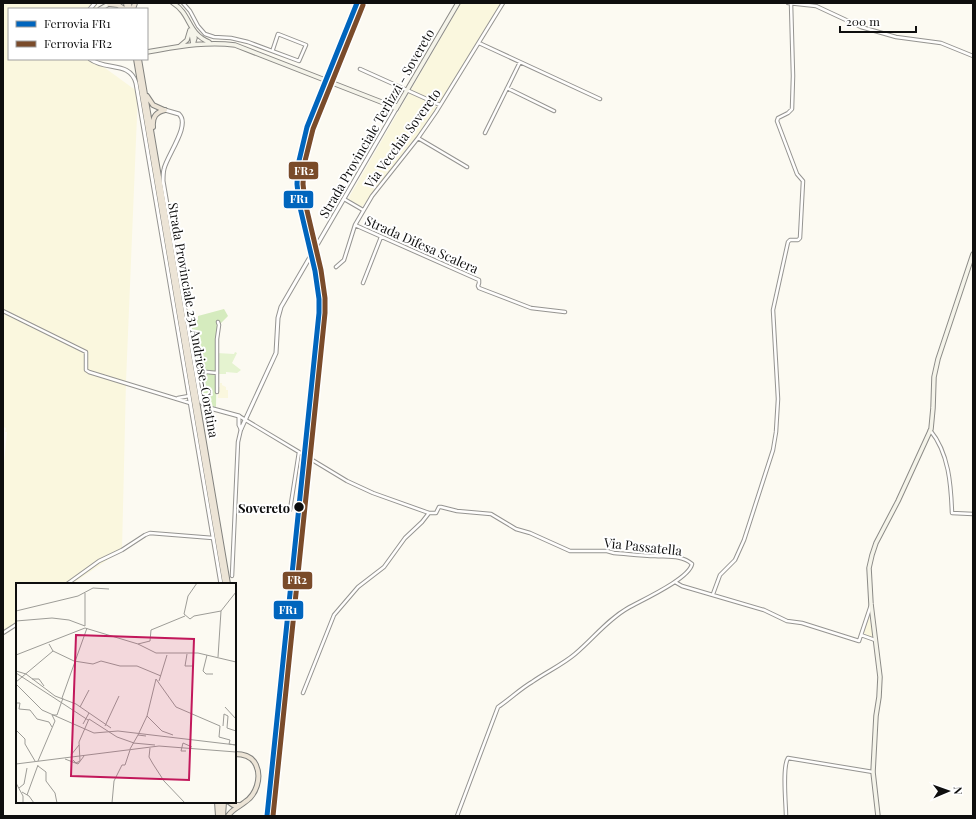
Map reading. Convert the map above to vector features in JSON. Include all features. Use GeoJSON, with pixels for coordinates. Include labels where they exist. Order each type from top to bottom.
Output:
{"type":"FeatureCollection","features":[{"type":"Feature","properties":{"kind":"highway"},"geometry":{"type":"LineString","coordinates":[[105,5],[118,5],[122,8]]}},
{"type":"Feature","properties":{"kind":"highway","name":"Strada Provinciale 231 Andriese-Coratina"},"geometry":{"type":"LineString","coordinates":[[136,60],[225,583]]}},
{"type":"Feature","properties":{"kind":"highway","name":"Strada Provinciale 231 Andriese-Coratina"},"geometry":{"type":"LineString","coordinates":[[139,60],[228,583]]}},
{"type":"Feature","properties":{"kind":"highway"},"geometry":{"type":"LineString","coordinates":[[142,75],[150,102],[154,106],[165,110]]}},
{"type":"Feature","properties":{"kind":"highway"},"geometry":{"type":"LineString","coordinates":[[156,158],[153,122],[156,114],[165,110]]}},
{"type":"Feature","properties":{"kind":"highway"},"geometry":{"type":"LineString","coordinates":[[228,816],[233,810],[249,799],[258,782],[256,764],[251,758],[243,754],[236,754]]}},
{"type":"Feature","properties":{"kind":"highway"},"geometry":{"type":"LineString","coordinates":[[217,803],[219,816]]}},
{"type":"Feature","properties":{"kind":"highway"},"geometry":{"type":"LineString","coordinates":[[219,816],[221,803]]}},
{"type":"Feature","properties":{"kind":"highway"},"geometry":{"type":"LineString","coordinates":[[223,816],[224,803]]}},
{"type":"Feature","properties":{"kind":"highway"},"geometry":{"type":"LineString","coordinates":[[230,803],[233,805],[240,805]]}},
{"type":"Feature","properties":{"kind":"main road"},"geometry":{"type":"LineString","coordinates":[[173,3],[184,13],[190,25],[193,44]]}},
{"type":"Feature","properties":{"kind":"main road","name":"Strada Provinciale Terlizzi - Sovereto"},"geometry":{"type":"LineString","coordinates":[[397,108],[458,3]]}},
{"type":"Feature","properties":{"kind":"main road"},"geometry":{"type":"LineString","coordinates":[[192,31],[211,43]]}},
{"type":"Feature","properties":{"kind":"main road"},"geometry":{"type":"LineString","coordinates":[[179,47],[187,40],[192,31]]}},
{"type":"Feature","properties":{"kind":"main road"},"geometry":{"type":"LineString","coordinates":[[148,52],[193,44],[211,43],[235,45],[397,108]]}},
{"type":"Feature","properties":{"kind":"main road"},"geometry":{"type":"LineString","coordinates":[[878,816],[873,772],[880,688],[871,604],[870,568],[872,555],[876,543],[901,495],[930,430],[933,408],[934,378],[938,359],[973,254]]}},
{"type":"Feature","properties":{"kind":"street"},"geometry":{"type":"LineString","coordinates":[[183,3],[190,11],[201,31],[209,36],[248,42],[299,61],[306,45],[278,34],[272,49]]}},
{"type":"Feature","properties":{"kind":"street","name":"Via Vecchia Sovereto"},"geometry":{"type":"LineString","coordinates":[[336,267],[344,260],[355,225],[363,210],[381,184],[418,138],[503,3]]}},
{"type":"Feature","properties":{"kind":"street"},"geometry":{"type":"LineString","coordinates":[[788,3],[816,6],[861,27],[896,37],[941,43],[973,56]]}},
{"type":"Feature","properties":{"kind":"street"},"geometry":{"type":"LineString","coordinates":[[713,594],[720,575],[735,560],[744,540],[773,450],[776,432],[778,399],[773,309],[788,242],[790,240],[798,240],[800,238],[803,180],[797,174],[777,121],[778,118],[790,112],[792,109],[793,76],[791,3]]}},
{"type":"Feature","properties":{"kind":"street"},"geometry":{"type":"LineString","coordinates":[[479,43],[600,99]]}},
{"type":"Feature","properties":{"kind":"street"},"geometry":{"type":"LineString","coordinates":[[92,60],[101,65],[124,69],[130,72],[136,83],[221,583]]}},
{"type":"Feature","properties":{"kind":"street"},"geometry":{"type":"LineString","coordinates":[[485,133],[520,62]]}},
{"type":"Feature","properties":{"kind":"street"},"geometry":{"type":"LineString","coordinates":[[360,69],[440,105]]}},
{"type":"Feature","properties":{"kind":"street"},"geometry":{"type":"LineString","coordinates":[[507,88],[554,111]]}},
{"type":"Feature","properties":{"kind":"street","name":"Strada Provinciale Terlizzi - Sovereto"},"geometry":{"type":"LineString","coordinates":[[241,429],[276,353],[280,310],[397,108]]}},
{"type":"Feature","properties":{"kind":"street"},"geometry":{"type":"LineString","coordinates":[[165,110],[179,114],[183,122],[181,130],[164,168],[163,181],[201,402],[204,405],[246,419],[347,481],[373,493],[429,513],[405,538],[384,567],[358,587],[334,615],[303,693]]}},
{"type":"Feature","properties":{"kind":"street"},"geometry":{"type":"LineString","coordinates":[[418,138],[467,167]]}},
{"type":"Feature","properties":{"kind":"street"},"geometry":{"type":"LineString","coordinates":[[344,199],[363,210]]}},
{"type":"Feature","properties":{"kind":"street","name":"Strada Difesa Scalera"},"geometry":{"type":"LineString","coordinates":[[355,225],[479,280],[479,288],[531,308],[565,312]]}},
{"type":"Feature","properties":{"kind":"street"},"geometry":{"type":"LineString","coordinates":[[363,284],[381,237]]}},
{"type":"Feature","properties":{"kind":"street"},"geometry":{"type":"LineString","coordinates":[[3,311],[86,352],[86,370],[89,372],[178,398],[190,403]]}},
{"type":"Feature","properties":{"kind":"street"},"geometry":{"type":"LineString","coordinates":[[217,392],[217,339],[220,325],[218,322]]}},
{"type":"Feature","properties":{"kind":"street"},"geometry":{"type":"LineString","coordinates":[[196,371],[217,373]]}},
{"type":"Feature","properties":{"kind":"street"},"geometry":{"type":"LineString","coordinates":[[178,398],[189,396]]}},
{"type":"Feature","properties":{"kind":"street"},"geometry":{"type":"LineString","coordinates":[[232,576],[238,442],[241,429],[239,425],[239,416]]}},
{"type":"Feature","properties":{"kind":"street"},"geometry":{"type":"LineString","coordinates":[[930,430],[937,438],[945,459],[951,492],[952,513],[973,514]]}},
{"type":"Feature","properties":{"kind":"street"},"geometry":{"type":"LineString","coordinates":[[290,510],[299,452]]}},
{"type":"Feature","properties":{"kind":"street","name":"Via Passatella"},"geometry":{"type":"LineString","coordinates":[[429,513],[436,513],[439,507],[441,507],[457,511],[491,514],[516,529],[530,533],[570,551],[608,551],[621,554],[657,557],[669,556],[691,562],[692,565],[690,569],[675,582],[621,612],[602,627],[573,656],[531,682],[498,707],[457,816]]}},
{"type":"Feature","properties":{"kind":"street"},"geometry":{"type":"LineString","coordinates":[[68,583],[98,561],[122,550],[144,535],[150,533],[214,538]]}},
{"type":"Feature","properties":{"kind":"street"},"geometry":{"type":"LineString","coordinates":[[675,582],[682,586],[764,610],[787,621],[802,623],[859,640],[871,604]]}},
{"type":"Feature","properties":{"kind":"street"},"geometry":{"type":"LineString","coordinates":[[3,633],[16,625]]}},
{"type":"Feature","properties":{"kind":"street"},"geometry":{"type":"LineString","coordinates":[[861,635],[876,640]]}},
{"type":"Feature","properties":{"kind":"street"},"geometry":{"type":"LineString","coordinates":[[786,816],[784,775],[786,760],[788,758],[873,772]]}},
{"type":"Feature","properties":{"kind":"shaded area"},"geometry":{"type":"Polygon","coordinates":[[[3,3],[98,3],[96,8],[8,8],[8,60],[96,60],[138,92],[126,382],[122,550],[73,583],[16,583],[16,623],[3,632],[3,473],[7,432],[5,432],[6,428],[3,427],[3,3]]]}},
{"type":"Feature","properties":{"kind":"shaded area"},"geometry":{"type":"Polygon","coordinates":[[[461,3],[503,3],[423,130],[410,144],[362,207],[348,199],[461,3]]]}},
{"type":"Feature","properties":{"kind":"shaded area"},"geometry":{"type":"Polygon","coordinates":[[[220,383],[226,387],[226,390],[228,390],[228,398],[218,398],[218,387],[220,387],[220,383]]]}},
{"type":"Feature","properties":{"kind":"shaded area"},"geometry":{"type":"Polygon","coordinates":[[[869,615],[873,638],[863,633],[869,615]]]}},
{"type":"Feature","properties":{"kind":"green space"},"geometry":{"type":"Polygon","coordinates":[[[224,309],[228,316],[221,323],[217,339],[216,407],[205,404],[190,320],[198,320],[198,316],[224,309]]]}},
{"type":"Feature","properties":{"kind":"green space"},"geometry":{"type":"Polygon","coordinates":[[[235,352],[237,353],[232,363],[241,370],[237,373],[226,372],[226,374],[218,374],[217,353],[234,354],[235,352]]]}},
{"type":"Feature","properties":{"kind":"rail line","name":"FR1"},"geometry":{"type":"LineString","coordinates":[[267,816],[319,313],[319,299],[315,271],[299,203],[297,184],[298,165],[307,127],[357,3]]}},
{"type":"Feature","properties":{"kind":"rail line","name":"FR2"},"geometry":{"type":"LineString","coordinates":[[273,816],[325,313],[325,298],[321,270],[305,202],[303,184],[304,165],[313,129],[363,5]]}},
{"type":"Feature","properties":{"kind":"place","name":"Sovereto"},"geometry":{"type":"Point","coordinates":[299,507]}}]}
